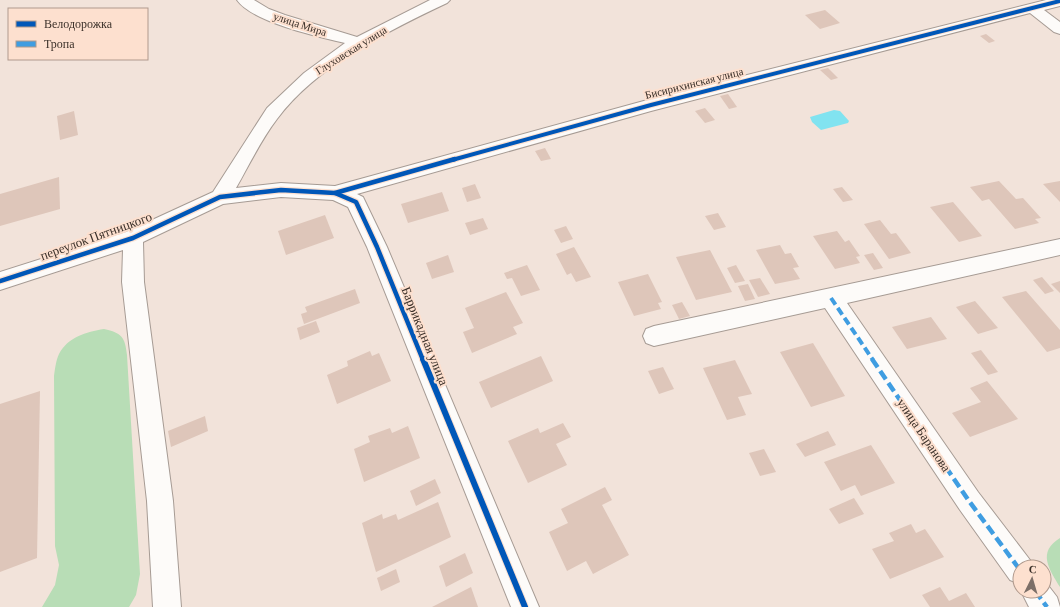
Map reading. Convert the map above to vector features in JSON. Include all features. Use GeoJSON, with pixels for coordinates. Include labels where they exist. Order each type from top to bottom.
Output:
{"type":"FeatureCollection","features":[{"type":"Feature","properties":{"kind":"street","name":"улица Мира"},"geometry":{"type":"LineString","coordinates":[[245,0],[247,3],[265,13],[308,28],[359,42]]}},
{"type":"Feature","properties":{"kind":"street","name":"Глуховская улица"},"geometry":{"type":"LineString","coordinates":[[220,197],[272,113],[297,86],[359,42],[404,17],[442,0]]}},
{"type":"Feature","properties":{"kind":"street","name":"Бисирихинская улица"},"geometry":{"type":"LineString","coordinates":[[335,193],[651,105],[1035,5],[1060,1]]}},
{"type":"Feature","properties":{"kind":"street"},"geometry":{"type":"LineString","coordinates":[[1035,5],[1060,29]]}},
{"type":"Feature","properties":{"kind":"street","name":"Баррикадная улица"},"geometry":{"type":"LineString","coordinates":[[220,197],[281,190],[335,193],[356,202],[377,247],[525,607]]}},
{"type":"Feature","properties":{"kind":"street","name":"переулок Пятницкого"},"geometry":{"type":"LineString","coordinates":[[0,281],[133,238],[220,197]]}},
{"type":"Feature","properties":{"kind":"street"},"geometry":{"type":"LineString","coordinates":[[133,238],[132,282],[160,501],[167,607]]}},
{"type":"Feature","properties":{"kind":"street"},"geometry":{"type":"LineString","coordinates":[[654,336],[1060,247]]}},
{"type":"Feature","properties":{"kind":"street","name":"улица Баранова"},"geometry":{"type":"LineString","coordinates":[[831,298],[969,501],[1012,559]]}},
{"type":"Feature","properties":{"kind":"green space"},"geometry":{"type":"Polygon","coordinates":[[[104,329],[115,332],[122,337],[127,355],[140,574],[136,595],[129,607],[42,607],[55,585],[59,565],[55,546],[54,376],[56,362],[63,348],[72,339],[104,329]]]}},
{"type":"Feature","properties":{"kind":"green space"},"geometry":{"type":"Polygon","coordinates":[[[1060,538],[1060,587],[1052,574],[1052,559],[1047,559],[1049,549],[1053,543],[1060,538]]]}},
{"type":"Feature","properties":{"kind":"water"},"geometry":{"type":"Polygon","coordinates":[[[834,110],[840,111],[849,121],[848,123],[821,130],[812,122],[810,117],[834,110]]]}},
{"type":"Feature","properties":{"kind":"building"},"geometry":{"type":"Polygon","coordinates":[[[825,10],[840,23],[820,29],[805,15],[825,10]]]}},
{"type":"Feature","properties":{"kind":"building"},"geometry":{"type":"Polygon","coordinates":[[[986,34],[995,41],[989,43],[980,36],[986,34]]]}},
{"type":"Feature","properties":{"kind":"building"},"geometry":{"type":"Polygon","coordinates":[[[828,68],[838,78],[831,80],[820,70],[828,68]]]}},
{"type":"Feature","properties":{"kind":"building"},"geometry":{"type":"Polygon","coordinates":[[[728,94],[737,107],[729,109],[720,96],[728,94]]]}},
{"type":"Feature","properties":{"kind":"building"},"geometry":{"type":"Polygon","coordinates":[[[705,108],[715,120],[705,123],[695,111],[705,108]]]}},
{"type":"Feature","properties":{"kind":"building"},"geometry":{"type":"Polygon","coordinates":[[[74,111],[78,135],[60,140],[57,116],[74,111]]]}},
{"type":"Feature","properties":{"kind":"building"},"geometry":{"type":"Polygon","coordinates":[[[545,148],[551,159],[541,161],[535,151],[545,148]]]}},
{"type":"Feature","properties":{"kind":"building"},"geometry":{"type":"Polygon","coordinates":[[[59,177],[60,209],[0,226],[0,194],[59,177]]]}},
{"type":"Feature","properties":{"kind":"building"},"geometry":{"type":"Polygon","coordinates":[[[999,181],[1016,199],[1023,198],[1041,218],[1035,219],[1039,223],[1015,229],[989,199],[982,201],[970,187],[999,181]]]}},
{"type":"Feature","properties":{"kind":"building"},"geometry":{"type":"Polygon","coordinates":[[[1060,181],[1060,202],[1043,184],[1060,181]]]}},
{"type":"Feature","properties":{"kind":"building"},"geometry":{"type":"Polygon","coordinates":[[[475,184],[481,198],[467,202],[462,188],[475,184]]]}},
{"type":"Feature","properties":{"kind":"building"},"geometry":{"type":"Polygon","coordinates":[[[842,187],[853,200],[843,202],[833,189],[842,187]]]}},
{"type":"Feature","properties":{"kind":"building"},"geometry":{"type":"Polygon","coordinates":[[[442,192],[449,211],[408,223],[401,204],[442,192]]]}},
{"type":"Feature","properties":{"kind":"building"},"geometry":{"type":"Polygon","coordinates":[[[953,202],[982,236],[959,242],[930,207],[953,202]]]}},
{"type":"Feature","properties":{"kind":"building"},"geometry":{"type":"Polygon","coordinates":[[[718,213],[726,227],[714,230],[705,216],[718,213]]]}},
{"type":"Feature","properties":{"kind":"building"},"geometry":{"type":"Polygon","coordinates":[[[325,215],[334,238],[286,255],[278,231],[325,215]]]}},
{"type":"Feature","properties":{"kind":"building"},"geometry":{"type":"Polygon","coordinates":[[[483,218],[488,229],[470,235],[465,223],[483,218]]]}},
{"type":"Feature","properties":{"kind":"building"},"geometry":{"type":"Polygon","coordinates":[[[880,220],[891,234],[896,233],[911,253],[889,259],[864,224],[880,220]]]}},
{"type":"Feature","properties":{"kind":"building"},"geometry":{"type":"Polygon","coordinates":[[[566,226],[573,239],[561,243],[554,230],[566,226]]]}},
{"type":"Feature","properties":{"kind":"building"},"geometry":{"type":"Polygon","coordinates":[[[837,231],[845,242],[849,240],[860,256],[856,257],[860,263],[835,269],[813,236],[837,231]]]}},
{"type":"Feature","properties":{"kind":"building"},"geometry":{"type":"Polygon","coordinates":[[[780,245],[785,254],[791,253],[799,267],[793,268],[800,279],[775,284],[756,250],[780,245]]]}},
{"type":"Feature","properties":{"kind":"building"},"geometry":{"type":"Polygon","coordinates":[[[574,247],[591,277],[576,282],[571,273],[567,275],[556,254],[574,247]]]}},
{"type":"Feature","properties":{"kind":"building"},"geometry":{"type":"Polygon","coordinates":[[[710,250],[732,292],[696,300],[676,257],[710,250]]]}},
{"type":"Feature","properties":{"kind":"building"},"geometry":{"type":"Polygon","coordinates":[[[873,253],[883,268],[874,270],[864,255],[873,253]]]}},
{"type":"Feature","properties":{"kind":"building"},"geometry":{"type":"Polygon","coordinates":[[[448,255],[454,272],[432,279],[426,263],[448,255]]]}},
{"type":"Feature","properties":{"kind":"building"},"geometry":{"type":"Polygon","coordinates":[[[527,265],[540,290],[521,296],[512,278],[507,279],[504,273],[527,265]]]}},
{"type":"Feature","properties":{"kind":"building"},"geometry":{"type":"Polygon","coordinates":[[[736,265],[745,281],[735,283],[727,268],[736,265]]]}},
{"type":"Feature","properties":{"kind":"building"},"geometry":{"type":"Polygon","coordinates":[[[648,274],[662,302],[658,303],[661,309],[634,316],[618,282],[648,274]]]}},
{"type":"Feature","properties":{"kind":"building"},"geometry":{"type":"Polygon","coordinates":[[[1042,277],[1054,291],[1045,294],[1033,280],[1042,277]]]}},
{"type":"Feature","properties":{"kind":"building"},"geometry":{"type":"Polygon","coordinates":[[[760,278],[770,294],[758,297],[749,280],[760,278]]]}},
{"type":"Feature","properties":{"kind":"building"},"geometry":{"type":"Polygon","coordinates":[[[1060,281],[1060,293],[1051,284],[1060,281]]]}},
{"type":"Feature","properties":{"kind":"building"},"geometry":{"type":"Polygon","coordinates":[[[748,284],[755,299],[745,301],[738,286],[748,284]]]}},
{"type":"Feature","properties":{"kind":"building"},"geometry":{"type":"Polygon","coordinates":[[[355,289],[360,303],[304,324],[301,314],[307,312],[305,307],[355,289]]]}},
{"type":"Feature","properties":{"kind":"building"},"geometry":{"type":"Polygon","coordinates":[[[1026,291],[1060,330],[1060,348],[1047,352],[1002,297],[1026,291]]]}},
{"type":"Feature","properties":{"kind":"building"},"geometry":{"type":"Polygon","coordinates":[[[506,292],[523,323],[513,327],[517,334],[472,353],[463,332],[474,328],[465,308],[506,292]]]}},
{"type":"Feature","properties":{"kind":"building"},"geometry":{"type":"Polygon","coordinates":[[[975,301],[998,328],[978,334],[956,307],[975,301]]]}},
{"type":"Feature","properties":{"kind":"building"},"geometry":{"type":"Polygon","coordinates":[[[682,302],[690,316],[679,319],[672,305],[682,302]]]}},
{"type":"Feature","properties":{"kind":"building"},"geometry":{"type":"Polygon","coordinates":[[[931,317],[947,339],[907,349],[892,327],[931,317]]]}},
{"type":"Feature","properties":{"kind":"building"},"geometry":{"type":"Polygon","coordinates":[[[316,321],[320,332],[300,340],[297,328],[316,321]]]}},
{"type":"Feature","properties":{"kind":"building"},"geometry":{"type":"Polygon","coordinates":[[[813,343],[845,396],[811,407],[780,352],[813,343]]]}},
{"type":"Feature","properties":{"kind":"building"},"geometry":{"type":"Polygon","coordinates":[[[981,350],[998,372],[988,375],[971,353],[981,350]]]}},
{"type":"Feature","properties":{"kind":"building"},"geometry":{"type":"Polygon","coordinates":[[[370,351],[372,356],[379,353],[391,381],[337,404],[327,375],[348,366],[347,361],[370,351]]]}},
{"type":"Feature","properties":{"kind":"building"},"geometry":{"type":"Polygon","coordinates":[[[541,356],[553,381],[491,408],[479,382],[541,356]]]}},
{"type":"Feature","properties":{"kind":"building"},"geometry":{"type":"Polygon","coordinates":[[[735,360],[752,394],[738,397],[746,415],[727,420],[703,368],[735,360]]]}},
{"type":"Feature","properties":{"kind":"building"},"geometry":{"type":"Polygon","coordinates":[[[663,367],[674,389],[659,394],[648,371],[663,367]]]}},
{"type":"Feature","properties":{"kind":"building"},"geometry":{"type":"Polygon","coordinates":[[[987,381],[1018,419],[970,437],[952,413],[981,402],[970,388],[987,381]]]}},
{"type":"Feature","properties":{"kind":"building"},"geometry":{"type":"Polygon","coordinates":[[[40,391],[37,558],[0,572],[0,404],[40,391]]]}},
{"type":"Feature","properties":{"kind":"building"},"geometry":{"type":"Polygon","coordinates":[[[205,416],[208,431],[171,447],[168,431],[205,416]]]}},
{"type":"Feature","properties":{"kind":"building"},"geometry":{"type":"Polygon","coordinates":[[[563,423],[571,437],[556,444],[567,465],[528,483],[508,441],[538,428],[540,433],[563,423]]]}},
{"type":"Feature","properties":{"kind":"building"},"geometry":{"type":"Polygon","coordinates":[[[408,426],[420,458],[364,482],[354,449],[370,442],[368,436],[390,428],[392,433],[408,426]]]}},
{"type":"Feature","properties":{"kind":"building"},"geometry":{"type":"Polygon","coordinates":[[[828,431],[836,445],[805,457],[796,444],[828,431]]]}},
{"type":"Feature","properties":{"kind":"building"},"geometry":{"type":"Polygon","coordinates":[[[871,445],[895,483],[861,496],[855,485],[841,491],[824,462],[871,445]]]}},
{"type":"Feature","properties":{"kind":"building"},"geometry":{"type":"Polygon","coordinates":[[[764,449],[776,472],[760,476],[749,453],[764,449]]]}},
{"type":"Feature","properties":{"kind":"building"},"geometry":{"type":"Polygon","coordinates":[[[435,479],[441,493],[416,506],[410,491],[435,479]]]}},
{"type":"Feature","properties":{"kind":"building"},"geometry":{"type":"Polygon","coordinates":[[[605,487],[612,500],[602,505],[629,555],[593,574],[586,561],[567,571],[549,532],[568,523],[561,509],[605,487]]]}},
{"type":"Feature","properties":{"kind":"building"},"geometry":{"type":"Polygon","coordinates":[[[854,498],[864,514],[839,524],[829,509],[854,498]]]}},
{"type":"Feature","properties":{"kind":"building"},"geometry":{"type":"Polygon","coordinates":[[[438,502],[451,537],[376,572],[362,523],[382,514],[383,519],[396,514],[398,520],[438,502]]]}},
{"type":"Feature","properties":{"kind":"building"},"geometry":{"type":"Polygon","coordinates":[[[911,524],[916,533],[925,529],[944,557],[890,579],[872,549],[894,541],[889,533],[911,524]]]}},
{"type":"Feature","properties":{"kind":"building"},"geometry":{"type":"Polygon","coordinates":[[[465,553],[473,573],[446,587],[439,566],[465,553]]]}},
{"type":"Feature","properties":{"kind":"building"},"geometry":{"type":"Polygon","coordinates":[[[396,569],[400,582],[381,591],[377,578],[396,569]]]}},
{"type":"Feature","properties":{"kind":"building"},"geometry":{"type":"Polygon","coordinates":[[[471,587],[478,607],[432,607],[471,587]]]}},
{"type":"Feature","properties":{"kind":"building"},"geometry":{"type":"Polygon","coordinates":[[[940,587],[949,601],[966,593],[975,607],[930,607],[922,595],[940,587]]]}},
{"type":"Feature","properties":{"kind":"marked path"},"geometry":{"type":"LineString","coordinates":[[831,298],[969,501],[1012,559]]}},
{"type":"Feature","properties":{"kind":"marked path"},"geometry":{"type":"LineString","coordinates":[[1041,599],[1047,607]]}},
{"type":"Feature","properties":{"kind":"cycle path"},"geometry":{"type":"LineString","coordinates":[[335,193],[651,105],[1060,1]]}},
{"type":"Feature","properties":{"kind":"cycle path"},"geometry":{"type":"LineString","coordinates":[[0,281],[133,238],[220,197],[281,190],[335,193],[356,202],[377,247],[525,607]]}}]}
